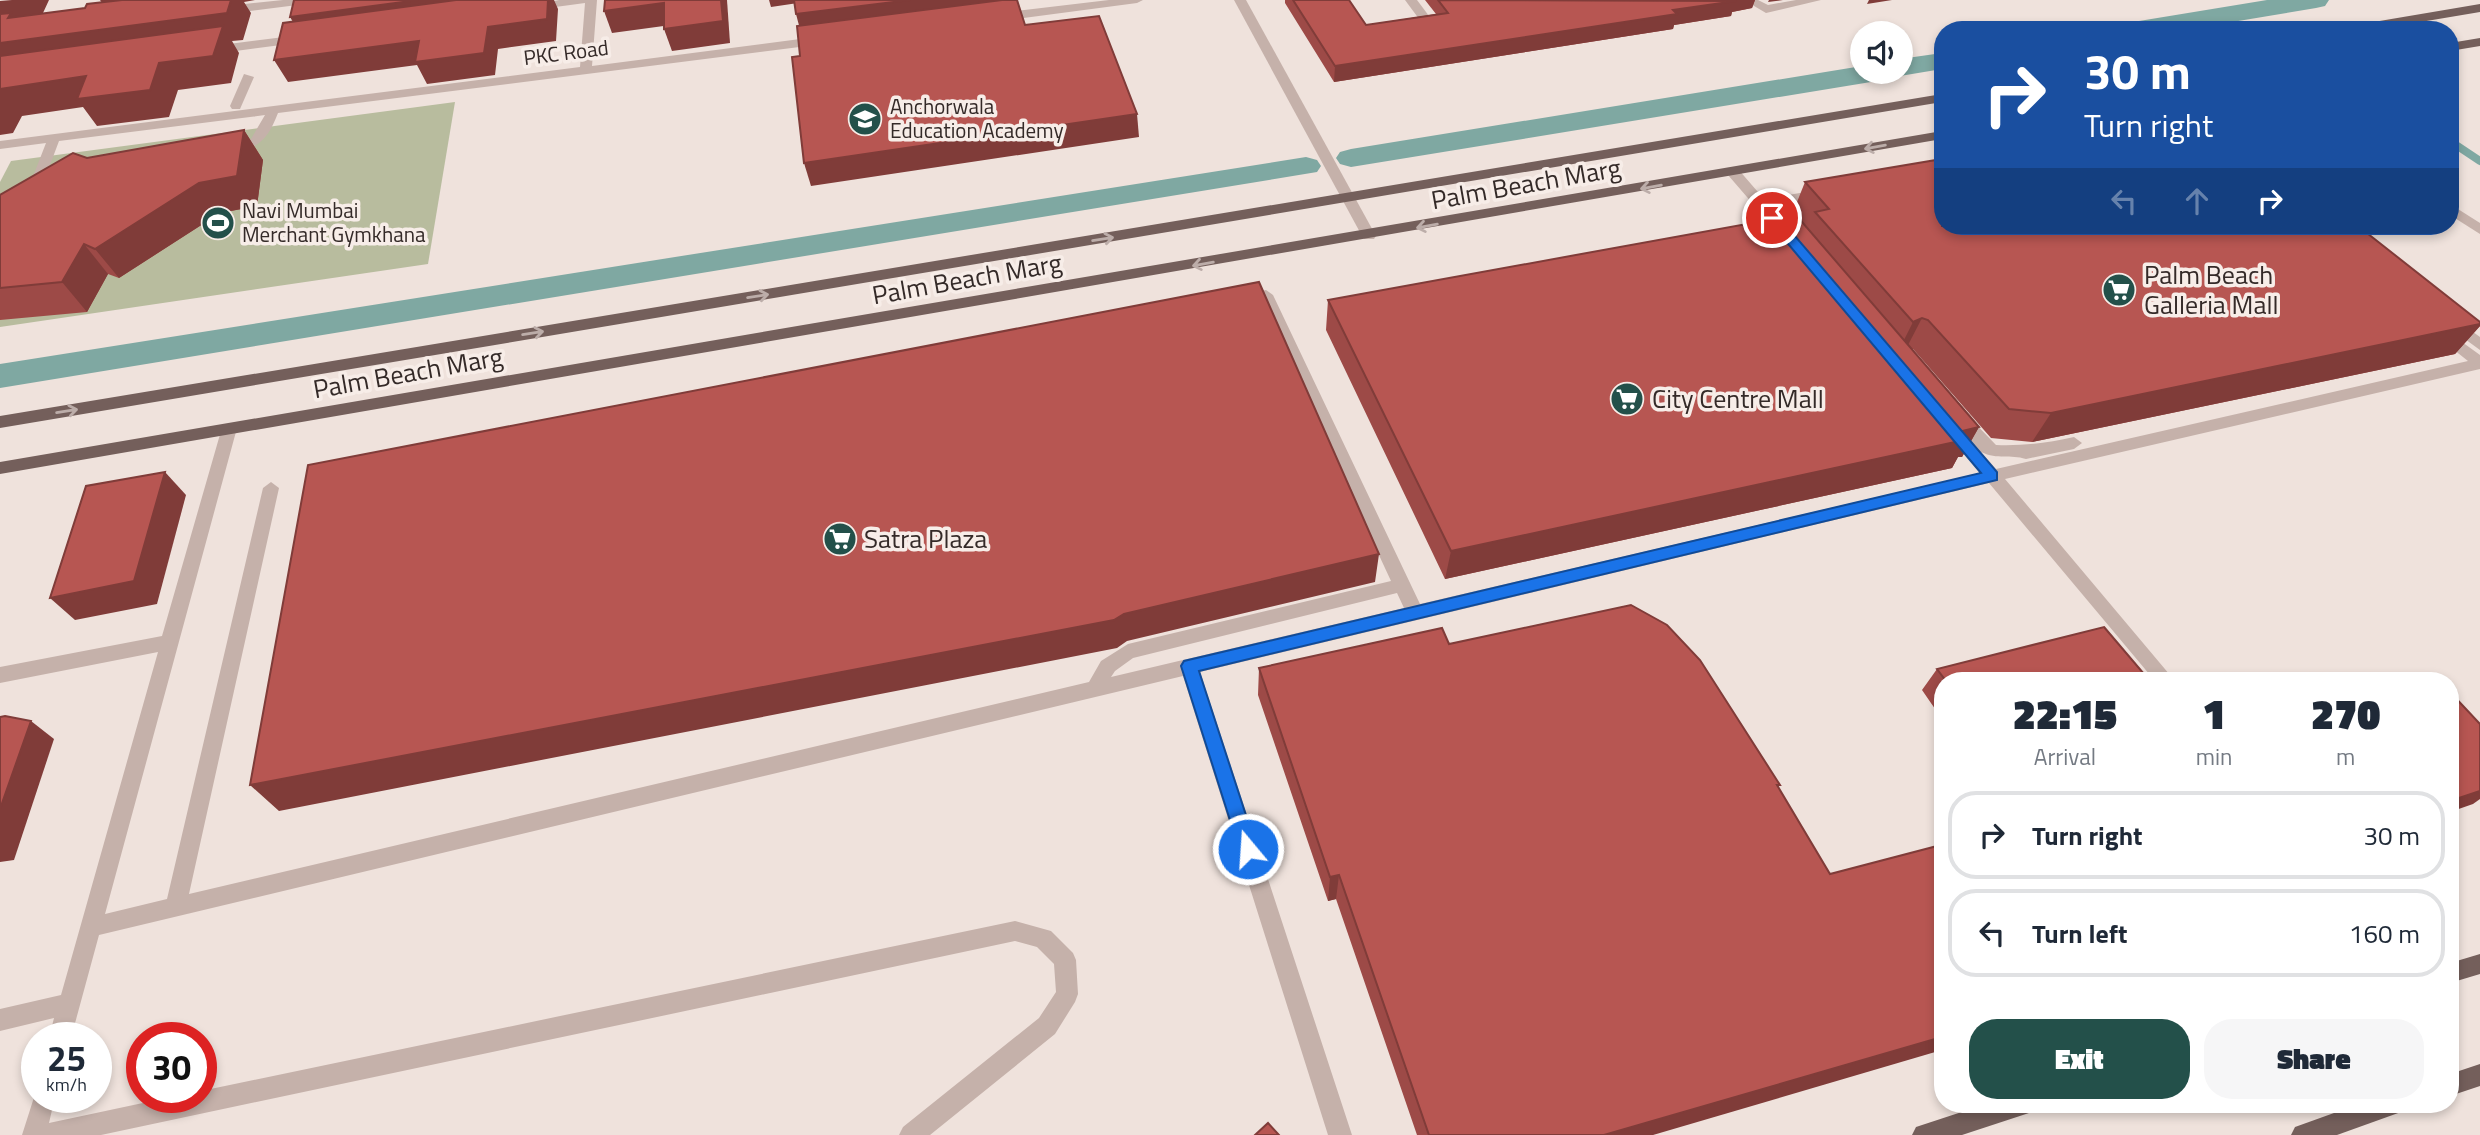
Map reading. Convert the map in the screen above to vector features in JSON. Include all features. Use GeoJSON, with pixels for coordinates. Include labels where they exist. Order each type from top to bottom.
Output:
{"type":"FeatureCollection","features":[{"type":"Feature","properties":{"kind":"main road"},"geometry":{"type":"LineString","coordinates":[[2403,21],[2480,8]]}},
{"type":"Feature","properties":{"kind":"main road"},"geometry":{"type":"LineString","coordinates":[[2459,46],[2480,42]]}},
{"type":"Feature","properties":{"kind":"main road","name":"Palm Beach Marg"},"geometry":{"type":"LineString","coordinates":[[0,422],[1934,99]]}},
{"type":"Feature","properties":{"kind":"main road","name":"Palm Beach Marg"},"geometry":{"type":"LineString","coordinates":[[0,468],[1369,236],[1934,136]]}},
{"type":"Feature","properties":{"kind":"main road"},"geometry":{"type":"LineString","coordinates":[[2459,970],[2480,964]]}},
{"type":"Feature","properties":{"kind":"main road"},"geometry":{"type":"LineString","coordinates":[[2459,1082],[2480,1074]]}},
{"type":"Feature","properties":{"kind":"main road"},"geometry":{"type":"LineString","coordinates":[[1924,1135],[1995,1113]]}},
{"type":"Feature","properties":{"kind":"main road"},"geometry":{"type":"LineString","coordinates":[[2303,1135],[2367,1113]]}},
{"type":"Feature","properties":{"kind":"street"},"geometry":{"type":"LineString","coordinates":[[218,11],[313,0]]}},
{"type":"Feature","properties":{"kind":"street"},"geometry":{"type":"LineString","coordinates":[[520,9],[584,0]]}},
{"type":"Feature","properties":{"kind":"street"},"geometry":{"type":"LineString","coordinates":[[586,70],[591,0]]}},
{"type":"Feature","properties":{"kind":"street"},"geometry":{"type":"LineString","coordinates":[[986,19],[1137,0]]}},
{"type":"Feature","properties":{"kind":"street"},"geometry":{"type":"LineString","coordinates":[[1241,0],[1369,236]]}},
{"type":"Feature","properties":{"kind":"street"},"geometry":{"type":"LineString","coordinates":[[1411,0],[1426,20]]}},
{"type":"Feature","properties":{"kind":"street"},"geometry":{"type":"LineString","coordinates":[[1750,0],[1756,5],[1774,9],[1815,0]]}},
{"type":"Feature","properties":{"kind":"street"},"geometry":{"type":"LineString","coordinates":[[205,51],[315,37]]}},
{"type":"Feature","properties":{"kind":"street","name":"PKC Road"},"geometry":{"type":"LineString","coordinates":[[0,145],[834,38]]}},
{"type":"Feature","properties":{"kind":"street"},"geometry":{"type":"LineString","coordinates":[[236,106],[248,77]]}},
{"type":"Feature","properties":{"kind":"street"},"geometry":{"type":"LineString","coordinates":[[214,153],[256,144],[273,110]]}},
{"type":"Feature","properties":{"kind":"street"},"geometry":{"type":"LineString","coordinates":[[0,222],[33,194],[45,178],[54,138]]}},
{"type":"Feature","properties":{"kind":"street"},"geometry":{"type":"LineString","coordinates":[[1733,172],[1767,203],[1806,249],[1784,231],[1767,203]]}},
{"type":"Feature","properties":{"kind":"street"},"geometry":{"type":"LineString","coordinates":[[1767,203],[1838,191]]}},
{"type":"Feature","properties":{"kind":"street"},"geometry":{"type":"LineString","coordinates":[[2459,215],[2480,230]]}},
{"type":"Feature","properties":{"kind":"street"},"geometry":{"type":"LineString","coordinates":[[1763,234],[1784,231]]}},
{"type":"Feature","properties":{"kind":"street"},"geometry":{"type":"LineString","coordinates":[[1228,302],[1266,295],[1415,613]]}},
{"type":"Feature","properties":{"kind":"street"},"geometry":{"type":"LineString","coordinates":[[2444,316],[2480,345]]}},
{"type":"Feature","properties":{"kind":"street"},"geometry":{"type":"LineString","coordinates":[[2429,322],[2447,340],[2480,364]]}},
{"type":"Feature","properties":{"kind":"street"},"geometry":{"type":"LineString","coordinates":[[91,927],[1415,613],[1987,470],[2480,364]]}},
{"type":"Feature","properties":{"kind":"street"},"geometry":{"type":"LineString","coordinates":[[1947,403],[1990,448],[1998,451],[2024,446],[2036,451]]}},
{"type":"Feature","properties":{"kind":"street"},"geometry":{"type":"LineString","coordinates":[[1946,421],[2158,672]]}},
{"type":"Feature","properties":{"kind":"street"},"geometry":{"type":"LineString","coordinates":[[64,1022],[229,428]]}},
{"type":"Feature","properties":{"kind":"street"},"geometry":{"type":"LineString","coordinates":[[1987,470],[2036,451],[2074,443]]}},
{"type":"Feature","properties":{"kind":"street"},"geometry":{"type":"LineString","coordinates":[[176,908],[271,488]]}},
{"type":"Feature","properties":{"kind":"street"},"geometry":{"type":"LineString","coordinates":[[1095,689],[1108,666],[1128,652],[1401,585]]}},
{"type":"Feature","properties":{"kind":"street"},"geometry":{"type":"LineString","coordinates":[[0,675],[170,642]]}},
{"type":"Feature","properties":{"kind":"street"},"geometry":{"type":"LineString","coordinates":[[1189,666],[1340,1135]]}},
{"type":"Feature","properties":{"kind":"street"},"geometry":{"type":"LineString","coordinates":[[46,1135],[1015,931],[1043,938],[1065,960],[1067,994],[1047,1026],[911,1135]]}},
{"type":"Feature","properties":{"kind":"street"},"geometry":{"type":"LineString","coordinates":[[0,1020],[69,1004]]}},
{"type":"Feature","properties":{"kind":"street"},"geometry":{"type":"LineString","coordinates":[[34,1135],[40,1113]]}},
{"type":"Feature","properties":{"kind":"green space","name":"Navi Mumbai Merchant Gymkhana"},"geometry":{"type":"Polygon","coordinates":[[[455,102],[428,264],[0,327],[0,182],[11,161],[455,102]]]}},
{"type":"Feature","properties":{"kind":"building"},"geometry":{"type":"Polygon","coordinates":[[[122,0],[231,0],[227,13],[0,43],[0,14],[11,13],[8,18],[85,8],[87,4],[122,0]]]}},
{"type":"Feature","properties":{"kind":"building"},"geometry":{"type":"Polygon","coordinates":[[[294,0],[418,0],[290,17],[294,0]]]}},
{"type":"Feature","properties":{"kind":"building"},"geometry":{"type":"Polygon","coordinates":[[[456,0],[548,0],[547,19],[488,27],[484,53],[415,62],[419,41],[274,60],[283,23],[456,0]]]}},
{"type":"Feature","properties":{"kind":"building"},"geometry":{"type":"Polygon","coordinates":[[[605,0],[721,0],[723,21],[664,29],[664,3],[604,11],[605,0]]]}},
{"type":"Feature","properties":{"kind":"building"},"geometry":{"type":"Polygon","coordinates":[[[794,0],[910,0],[796,14],[794,0]]]}},
{"type":"Feature","properties":{"kind":"building"},"geometry":{"type":"Polygon","coordinates":[[[1017,0],[1025,25],[1099,16],[1137,114],[804,163],[792,57],[800,56],[797,26],[1017,0]]]}},
{"type":"Feature","properties":{"kind":"building"},"geometry":{"type":"Polygon","coordinates":[[[1293,0],[1349,0],[1366,25],[1448,13],[1438,0],[1736,1],[1673,10],[1677,14],[1335,66],[1293,0]]]}},
{"type":"Feature","properties":{"kind":"building"},"geometry":{"type":"Polygon","coordinates":[[[223,26],[213,56],[159,63],[150,90],[77,99],[86,76],[0,89],[0,56],[223,26]]]}},
{"type":"Feature","properties":{"kind":"building"},"geometry":{"type":"Polygon","coordinates":[[[244,130],[237,176],[199,183],[95,249],[84,244],[62,282],[0,288],[0,195],[73,153],[87,158],[244,130]]]}},
{"type":"Feature","properties":{"kind":"building","name":"Palm Beach Galleria Mall"},"geometry":{"type":"Polygon","coordinates":[[[1934,160],[1934,235],[2369,235],[2480,324],[2051,413],[2009,409],[1928,320],[1922,318],[1913,322],[1815,212],[1829,209],[1805,182],[1934,160]]]}},
{"type":"Feature","properties":{"kind":"building","name":"City Centre Mall"},"geometry":{"type":"Polygon","coordinates":[[[1796,215],[1979,427],[1962,431],[1969,439],[1451,551],[1328,300],[1796,215]]]}},
{"type":"Feature","properties":{"kind":"building","name":"Satra Plaza"},"geometry":{"type":"Polygon","coordinates":[[[1259,282],[1379,554],[1124,614],[1114,620],[250,785],[308,465],[1259,282]]]}},
{"type":"Feature","properties":{"kind":"building"},"geometry":{"type":"Polygon","coordinates":[[[165,472],[134,581],[50,598],[86,486],[165,472]]]}},
{"type":"Feature","properties":{"kind":"building"},"geometry":{"type":"Polygon","coordinates":[[[1631,605],[1667,625],[1700,660],[1780,785],[1777,785],[1830,874],[1934,847],[1934,1039],[1604,1135],[1429,1135],[1339,875],[1330,877],[1259,668],[1442,628],[1449,644],[1631,605]]]}},
{"type":"Feature","properties":{"kind":"building"},"geometry":{"type":"Polygon","coordinates":[[[2104,627],[2142,672],[1939,672],[1937,669],[2104,627]]]}},
{"type":"Feature","properties":{"kind":"building"},"geometry":{"type":"Polygon","coordinates":[[[2459,702],[2480,724],[2480,791],[2459,798],[2459,702]]]}},
{"type":"Feature","properties":{"kind":"building"},"geometry":{"type":"Polygon","coordinates":[[[0,717],[31,721],[0,809],[0,717]]]}},
{"type":"Feature","properties":{"kind":"building"},"geometry":{"type":"Polygon","coordinates":[[[1268,1123],[1279,1135],[1255,1135],[1268,1123]]]}},
{"type":"Feature","properties":{"kind":"waterway"},"geometry":{"type":"LineString","coordinates":[[2188,21],[2316,0]]}},
{"type":"Feature","properties":{"kind":"waterway"},"geometry":{"type":"LineString","coordinates":[[1913,66],[1934,62]]}},
{"type":"Feature","properties":{"kind":"waterway"},"geometry":{"type":"LineString","coordinates":[[1351,158],[1850,76]]}},
{"type":"Feature","properties":{"kind":"waterway"},"geometry":{"type":"LineString","coordinates":[[2459,147],[2480,161]]}},
{"type":"Feature","properties":{"kind":"waterway"},"geometry":{"type":"LineString","coordinates":[[0,376],[1306,166]]}},
{"type":"Feature","properties":{"kind":"place","name":"Anchorwala Education Academy"},"geometry":{"type":"Point","coordinates":[865,119]}},
{"type":"Feature","properties":{"kind":"place","name":"Navi Mumbai Merchant Gymkhana"},"geometry":{"type":"Point","coordinates":[218,223]}},
{"type":"Feature","properties":{"kind":"place","name":"Palm Beach Galleria Mall"},"geometry":{"type":"Point","coordinates":[2119,290]}},
{"type":"Feature","properties":{"kind":"place","name":"City Centre Mall"},"geometry":{"type":"Point","coordinates":[1627,399]}},
{"type":"Feature","properties":{"kind":"place","name":"Satra Plaza"},"geometry":{"type":"Point","coordinates":[840,539]}},
{"type":"Feature","properties":{"kind":"route"},"geometry":{"type":"LineString","coordinates":[[1248,849],[1189,666],[1992,476],[1772,218]]}}]}
